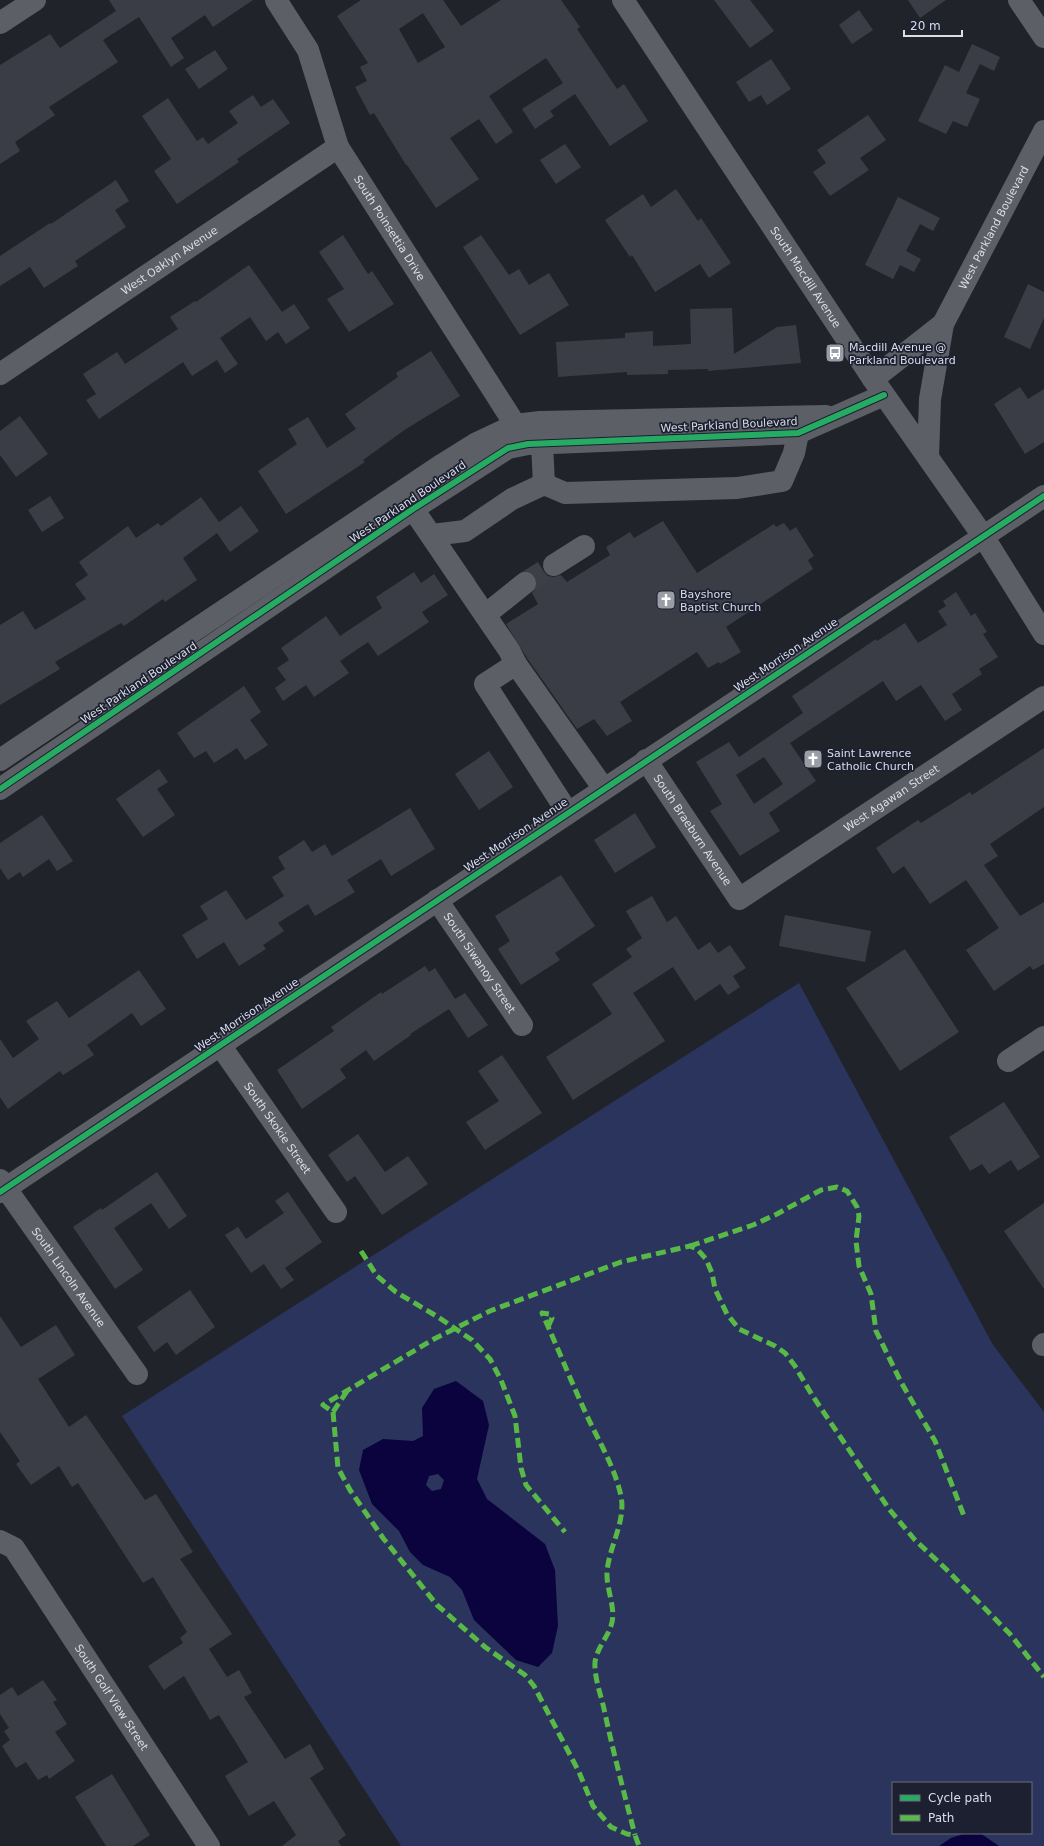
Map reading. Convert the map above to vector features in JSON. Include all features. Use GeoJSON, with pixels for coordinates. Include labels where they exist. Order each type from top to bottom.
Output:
{"type":"FeatureCollection","features":[{"type":"Feature","properties":{"kind":"street"},"geometry":{"type":"LineString","coordinates":[[0,23],[34,0]]}},
{"type":"Feature","properties":{"kind":"street","name":"South Poinsettia Drive"},"geometry":{"type":"LineString","coordinates":[[276,0],[308,50],[338,148],[515,425],[535,444]]}},
{"type":"Feature","properties":{"kind":"street","name":"South Macdill Avenue"},"geometry":{"type":"LineString","coordinates":[[623,0],[879,387],[983,536],[1044,634]]}},
{"type":"Feature","properties":{"kind":"street"},"geometry":{"type":"LineString","coordinates":[[1019,0],[1044,37]]}},
{"type":"Feature","properties":{"kind":"street","name":"West Parkland Boulevard"},"geometry":{"type":"LineString","coordinates":[[0,789],[413,510],[508,448],[535,444],[798,433],[838,415],[879,387],[942,324],[1044,131]]}},
{"type":"Feature","properties":{"kind":"street","name":"West Oaklyn Avenue"},"geometry":{"type":"LineString","coordinates":[[0,374],[338,148]]}},
{"type":"Feature","properties":{"kind":"street","name":"West Parkland Boulevard"},"geometry":{"type":"LineString","coordinates":[[928,457],[930,399],[942,324]]}},
{"type":"Feature","properties":{"kind":"street","name":"West Parkland Boulevard"},"geometry":{"type":"LineString","coordinates":[[0,760],[475,444],[515,425],[540,422],[838,415]]}},
{"type":"Feature","properties":{"kind":"street"},"geometry":{"type":"LineString","coordinates":[[432,535],[465,531],[512,499],[544,484],[565,492],[737,488],[782,481],[794,453],[798,433]]}},
{"type":"Feature","properties":{"kind":"street"},"geometry":{"type":"LineString","coordinates":[[535,444],[544,484]]}},
{"type":"Feature","properties":{"kind":"street","name":"West Morrison Avenue"},"geometry":{"type":"LineString","coordinates":[[2,1187],[220,1045],[1044,496]]}},
{"type":"Feature","properties":{"kind":"street"},"geometry":{"type":"LineString","coordinates":[[413,510],[432,535],[516,664],[604,789]]}},
{"type":"Feature","properties":{"kind":"street"},"geometry":{"type":"LineString","coordinates":[[554,565],[584,546]]}},
{"type":"Feature","properties":{"kind":"street"},"geometry":{"type":"LineString","coordinates":[[485,615],[525,583]]}},
{"type":"Feature","properties":{"kind":"street"},"geometry":{"type":"LineString","coordinates":[[516,664],[485,684],[536,760],[568,813]]}},
{"type":"Feature","properties":{"kind":"street","name":"West Agawan Street"},"geometry":{"type":"LineString","coordinates":[[739,899],[1044,697]]}},
{"type":"Feature","properties":{"kind":"street","name":"South Braeburn Avenue"},"geometry":{"type":"LineString","coordinates":[[646,760],[739,899]]}},
{"type":"Feature","properties":{"kind":"street","name":"South Siwanoy Street"},"geometry":{"type":"LineString","coordinates":[[437,900],[522,1025]]}},
{"type":"Feature","properties":{"kind":"street"},"geometry":{"type":"LineString","coordinates":[[1008,1061],[1044,1038]]}},
{"type":"Feature","properties":{"kind":"street","name":"South Skokie Street"},"geometry":{"type":"LineString","coordinates":[[220,1045],[336,1212]]}},
{"type":"Feature","properties":{"kind":"street","name":"South Lincoln Avenue"},"geometry":{"type":"LineString","coordinates":[[2,1187],[137,1374]]}},
{"type":"Feature","properties":{"kind":"street","name":"South Golf View Street"},"geometry":{"type":"LineString","coordinates":[[0,1528],[7,1544],[209,1846]]}},
{"type":"Feature","properties":{"kind":"shaded area"},"geometry":{"type":"Polygon","coordinates":[[[799,983],[993,1345],[1044,1412],[1044,1846],[401,1846],[122,1416],[799,983]]]}},
{"type":"Feature","properties":{"kind":"shaded area"},"geometry":{"type":"Polygon","coordinates":[[[456,1381],[483,1401],[489,1425],[477,1479],[487,1499],[545,1544],[555,1570],[558,1626],[552,1653],[538,1667],[516,1660],[474,1620],[462,1590],[450,1577],[423,1565],[410,1552],[399,1531],[372,1504],[359,1470],[363,1450],[383,1439],[413,1441],[423,1436],[422,1408],[434,1389],[456,1381]],[[438,1474],[429,1476],[426,1485],[432,1491],[441,1489],[444,1480],[438,1474]]]}},
{"type":"Feature","properties":{"kind":"shaded area"},"geometry":{"type":"Polygon","coordinates":[[[963,1834],[981,1834],[999,1846],[939,1846],[951,1838],[963,1834]]]}},
{"type":"Feature","properties":{"kind":"building"},"geometry":{"type":"Polygon","coordinates":[[[109,0],[253,0],[213,27],[205,15],[171,38],[184,58],[171,67],[139,17],[103,40],[118,62],[49,107],[55,115],[15,142],[20,151],[0,164],[0,65],[50,34],[60,48],[116,11],[109,0]]]}},
{"type":"Feature","properties":{"kind":"building"},"geometry":{"type":"Polygon","coordinates":[[[361,0],[443,0],[461,26],[501,0],[561,0],[580,27],[577,29],[617,89],[624,84],[648,121],[610,146],[575,94],[550,111],[554,116],[535,129],[522,109],[563,83],[546,58],[489,96],[513,132],[496,144],[479,119],[450,138],[479,179],[436,208],[406,165],[374,113],[370,115],[355,87],[367,81],[360,67],[368,63],[337,16],[361,0]],[[423,13],[399,29],[418,63],[445,47],[423,13]]]}},
{"type":"Feature","properties":{"kind":"building"},"geometry":{"type":"Polygon","coordinates":[[[714,0],[750,0],[774,31],[750,48],[714,0]]]}},
{"type":"Feature","properties":{"kind":"building"},"geometry":{"type":"Polygon","coordinates":[[[908,0],[946,0],[920,18],[908,0]]]}},
{"type":"Feature","properties":{"kind":"building"},"geometry":{"type":"Polygon","coordinates":[[[859,10],[873,30],[852,44],[839,25],[859,10]]]}},
{"type":"Feature","properties":{"kind":"building"},"geometry":{"type":"Polygon","coordinates":[[[972,44],[1000,57],[994,71],[980,64],[966,93],[980,99],[967,127],[953,121],[946,134],[918,121],[945,65],[959,72],[972,44]]]}},
{"type":"Feature","properties":{"kind":"building"},"geometry":{"type":"Polygon","coordinates":[[[215,50],[228,69],[199,89],[185,69],[215,50]]]}},
{"type":"Feature","properties":{"kind":"building"},"geometry":{"type":"Polygon","coordinates":[[[771,59],[791,89],[767,105],[761,95],[749,102],[736,82],[771,59]]]}},
{"type":"Feature","properties":{"kind":"building"},"geometry":{"type":"Polygon","coordinates":[[[253,95],[261,107],[273,99],[290,123],[237,159],[239,162],[177,204],[154,171],[171,159],[142,116],[168,98],[197,141],[203,137],[208,144],[238,123],[229,111],[253,95]]]}},
{"type":"Feature","properties":{"kind":"building"},"geometry":{"type":"Polygon","coordinates":[[[868,115],[886,140],[860,158],[869,170],[830,196],[813,172],[826,163],[817,150],[868,115]]]}},
{"type":"Feature","properties":{"kind":"building"},"geometry":{"type":"Polygon","coordinates":[[[565,144],[581,167],[556,184],[540,160],[565,144]]]}},
{"type":"Feature","properties":{"kind":"building"},"geometry":{"type":"Polygon","coordinates":[[[116,180],[129,201],[115,210],[126,227],[75,261],[78,266],[44,288],[30,267],[0,286],[0,256],[116,180]]]}},
{"type":"Feature","properties":{"kind":"building"},"geometry":{"type":"Polygon","coordinates":[[[676,189],[698,221],[701,218],[731,263],[709,278],[700,264],[655,292],[632,255],[630,257],[605,220],[643,194],[651,207],[676,189]]]}},
{"type":"Feature","properties":{"kind":"building"},"geometry":{"type":"Polygon","coordinates":[[[898,197],[940,218],[933,231],[920,224],[906,251],[921,259],[914,272],[900,265],[893,279],[865,265],[898,197]]]}},
{"type":"Feature","properties":{"kind":"building"},"geometry":{"type":"Polygon","coordinates":[[[343,235],[368,274],[372,271],[394,304],[349,332],[327,299],[344,289],[319,252],[343,235]]]}},
{"type":"Feature","properties":{"kind":"building"},"geometry":{"type":"Polygon","coordinates":[[[481,235],[509,275],[519,269],[529,285],[549,273],[569,305],[520,335],[463,247],[481,235]]]}},
{"type":"Feature","properties":{"kind":"building"},"geometry":{"type":"Polygon","coordinates":[[[249,265],[282,312],[294,304],[310,328],[286,344],[278,332],[266,341],[250,317],[220,338],[238,364],[225,373],[217,360],[192,376],[183,362],[99,419],[86,400],[96,394],[83,374],[117,352],[125,364],[178,329],[170,317],[195,301],[196,302],[249,265]]]}},
{"type":"Feature","properties":{"kind":"building"},"geometry":{"type":"Polygon","coordinates":[[[1028,284],[1044,292],[1044,318],[1030,349],[1004,337],[1028,284]]]}},
{"type":"Feature","properties":{"kind":"building"},"geometry":{"type":"Polygon","coordinates":[[[732,308],[734,354],[777,327],[796,325],[801,363],[707,371],[709,369],[668,370],[668,374],[627,375],[627,372],[558,377],[556,342],[625,338],[625,333],[653,331],[653,346],[691,344],[690,309],[732,308]]]}},
{"type":"Feature","properties":{"kind":"building"},"geometry":{"type":"Polygon","coordinates":[[[431,351],[460,396],[406,429],[363,460],[365,462],[286,514],[258,471],[297,444],[288,429],[308,417],[327,448],[356,429],[345,414],[398,377],[396,373],[431,351]]]}},
{"type":"Feature","properties":{"kind":"building"},"geometry":{"type":"Polygon","coordinates":[[[1020,387],[1028,399],[1044,389],[1044,442],[1025,454],[994,404],[1020,387]]]}},
{"type":"Feature","properties":{"kind":"building"},"geometry":{"type":"Polygon","coordinates":[[[20,416],[48,454],[16,477],[0,455],[0,431],[20,416]]]}},
{"type":"Feature","properties":{"kind":"building"},"geometry":{"type":"Polygon","coordinates":[[[50,496],[64,518],[42,532],[28,510],[50,496]]]}},
{"type":"Feature","properties":{"kind":"building"},"geometry":{"type":"Polygon","coordinates":[[[201,497],[219,522],[241,506],[259,531],[230,552],[217,533],[183,558],[197,580],[165,602],[163,599],[124,626],[121,623],[55,662],[60,669],[0,705],[0,625],[23,611],[35,630],[86,599],[75,584],[88,575],[79,562],[128,526],[136,538],[158,523],[161,526],[201,497]]]}},
{"type":"Feature","properties":{"kind":"building"},"geometry":{"type":"Polygon","coordinates":[[[663,521],[697,573],[774,524],[776,527],[784,523],[790,531],[796,527],[814,556],[808,560],[813,569],[726,627],[741,652],[720,664],[719,662],[708,668],[697,652],[620,702],[632,721],[607,736],[594,719],[577,729],[527,658],[506,624],[538,604],[532,593],[537,587],[535,577],[544,572],[548,576],[554,577],[561,575],[567,582],[610,555],[606,547],[630,532],[634,538],[663,521]]]}},
{"type":"Feature","properties":{"kind":"building"},"geometry":{"type":"Polygon","coordinates":[[[414,572],[421,583],[434,574],[448,595],[422,612],[429,622],[378,656],[368,642],[340,661],[349,673],[314,697],[306,685],[283,701],[275,688],[286,680],[277,668],[289,660],[281,648],[326,616],[340,636],[382,608],[376,597],[414,572]]]}},
{"type":"Feature","properties":{"kind":"building"},"geometry":{"type":"Polygon","coordinates":[[[956,592],[971,616],[975,613],[987,632],[983,634],[998,657],[979,669],[982,674],[952,694],[962,710],[945,721],[921,685],[896,701],[883,681],[790,743],[816,781],[769,813],[780,831],[740,856],[710,811],[722,804],[696,762],[729,742],[739,757],[803,713],[792,696],[876,639],[877,641],[905,623],[918,643],[947,625],[938,611],[946,606],[943,601],[956,592]],[[764,757],[736,775],[754,804],[783,784],[764,757]]]}},
{"type":"Feature","properties":{"kind":"building"},"geometry":{"type":"Polygon","coordinates":[[[244,686],[261,712],[250,720],[268,745],[245,760],[237,748],[214,763],[206,751],[194,758],[177,733],[244,686]]]}},
{"type":"Feature","properties":{"kind":"building"},"geometry":{"type":"Polygon","coordinates":[[[1044,748],[1044,807],[990,844],[998,856],[984,865],[1020,916],[1044,902],[1044,964],[1033,970],[1030,966],[994,991],[966,950],[999,928],[966,880],[930,904],[904,866],[893,874],[876,848],[918,820],[921,823],[970,792],[972,795],[1044,748]]]}},
{"type":"Feature","properties":{"kind":"building"},"geometry":{"type":"Polygon","coordinates":[[[489,751],[513,787],[479,810],[455,774],[489,751]]]}},
{"type":"Feature","properties":{"kind":"building"},"geometry":{"type":"Polygon","coordinates":[[[159,769],[168,782],[157,789],[175,815],[143,837],[116,799],[159,769]]]}},
{"type":"Feature","properties":{"kind":"building"},"geometry":{"type":"Polygon","coordinates":[[[410,808],[435,849],[391,876],[381,859],[347,880],[355,892],[315,916],[308,904],[278,923],[284,931],[263,945],[266,949],[239,966],[224,942],[197,959],[182,935],[208,919],[200,906],[226,890],[246,920],[284,896],[272,877],[285,869],[278,857],[304,840],[312,852],[325,844],[332,856],[410,808]]]}},
{"type":"Feature","properties":{"kind":"building"},"geometry":{"type":"Polygon","coordinates":[[[635,813],[656,847],[615,873],[594,840],[635,813]]]}},
{"type":"Feature","properties":{"kind":"building"},"geometry":{"type":"Polygon","coordinates":[[[42,815],[73,861],[57,871],[49,859],[23,877],[20,872],[8,880],[0,868],[0,843],[42,815]]]}},
{"type":"Feature","properties":{"kind":"building"},"geometry":{"type":"Polygon","coordinates":[[[561,875],[595,926],[555,953],[560,960],[521,985],[498,949],[510,941],[495,916],[561,875]]]}},
{"type":"Feature","properties":{"kind":"building"},"geometry":{"type":"Polygon","coordinates":[[[652,896],[667,922],[676,916],[698,950],[710,942],[718,953],[730,945],[746,968],[733,976],[740,987],[728,995],[720,984],[695,1001],[673,967],[633,993],[665,1041],[573,1100],[546,1057],[612,1014],[592,984],[632,957],[626,949],[642,938],[626,911],[652,896]]]}},
{"type":"Feature","properties":{"kind":"building"},"geometry":{"type":"Polygon","coordinates":[[[785,915],[871,931],[865,962],[779,946],[785,915]]]}},
{"type":"Feature","properties":{"kind":"building"},"geometry":{"type":"Polygon","coordinates":[[[905,949],[959,1032],[900,1071],[846,988],[905,949]]]}},
{"type":"Feature","properties":{"kind":"building"},"geometry":{"type":"Polygon","coordinates":[[[425,966],[429,972],[435,968],[455,999],[465,993],[488,1025],[468,1038],[449,1009],[410,1034],[411,1035],[374,1061],[366,1050],[340,1069],[346,1078],[302,1109],[277,1070],[334,1031],[331,1027],[381,992],[382,994],[425,966]]]}},
{"type":"Feature","properties":{"kind":"building"},"geometry":{"type":"Polygon","coordinates":[[[139,970],[166,1009],[141,1026],[132,1013],[87,1045],[94,1055],[63,1075],[60,1071],[8,1109],[0,1097],[0,1039],[13,1058],[39,1039],[26,1021],[57,1001],[69,1018],[139,970]]]}},
{"type":"Feature","properties":{"kind":"building"},"geometry":{"type":"Polygon","coordinates":[[[502,1055],[542,1113],[485,1150],[466,1122],[499,1101],[478,1071],[502,1055]]]}},
{"type":"Feature","properties":{"kind":"building"},"geometry":{"type":"Polygon","coordinates":[[[1004,1102],[1040,1157],[1018,1171],[1011,1160],[989,1174],[982,1164],[970,1171],[949,1137],[1004,1102]]]}},
{"type":"Feature","properties":{"kind":"building"},"geometry":{"type":"Polygon","coordinates":[[[358,1134],[385,1172],[408,1156],[428,1184],[382,1215],[355,1176],[347,1182],[328,1155],[358,1134]]]}},
{"type":"Feature","properties":{"kind":"building"},"geometry":{"type":"Polygon","coordinates":[[[157,1172],[187,1216],[169,1229],[151,1203],[114,1228],[143,1270],[115,1289],[73,1227],[101,1208],[102,1210],[157,1172]]]}},
{"type":"Feature","properties":{"kind":"building"},"geometry":{"type":"Polygon","coordinates":[[[288,1192],[322,1242],[285,1268],[294,1280],[281,1289],[264,1264],[251,1273],[225,1235],[238,1227],[246,1239],[284,1213],[275,1201],[288,1192]]]}},
{"type":"Feature","properties":{"kind":"building"},"geometry":{"type":"Polygon","coordinates":[[[1044,1203],[1044,1289],[1004,1231],[1044,1203]]]}},
{"type":"Feature","properties":{"kind":"building"},"geometry":{"type":"Polygon","coordinates":[[[190,1290],[215,1327],[176,1355],[167,1342],[154,1352],[137,1327],[190,1290]]]}},
{"type":"Feature","properties":{"kind":"building"},"geometry":{"type":"Polygon","coordinates":[[[0,1316],[21,1347],[56,1325],[75,1355],[38,1379],[69,1427],[86,1415],[145,1500],[156,1494],[193,1552],[180,1559],[232,1634],[209,1649],[227,1677],[239,1670],[252,1693],[244,1697],[285,1759],[310,1744],[324,1769],[310,1778],[346,1835],[338,1841],[341,1846],[282,1846],[296,1835],[274,1801],[249,1816],[225,1776],[248,1762],[219,1715],[210,1720],[184,1676],[164,1690],[148,1666],[183,1643],[180,1638],[187,1632],[153,1577],[143,1583],[78,1483],[72,1487],[59,1466],[31,1485],[16,1464],[20,1461],[0,1432],[0,1316]]]}},
{"type":"Feature","properties":{"kind":"building"},"geometry":{"type":"Polygon","coordinates":[[[43,1680],[57,1700],[53,1702],[67,1724],[55,1732],[75,1761],[49,1779],[47,1775],[38,1780],[26,1762],[16,1768],[2,1746],[10,1740],[4,1731],[9,1728],[0,1714],[0,1695],[12,1687],[18,1696],[43,1680]]]}},
{"type":"Feature","properties":{"kind":"building"},"geometry":{"type":"Polygon","coordinates":[[[112,1774],[150,1835],[133,1846],[106,1846],[75,1797],[112,1774]]]}},
{"type":"Feature","properties":{"kind":"tunnel"},"geometry":{"type":"LineString","coordinates":[[525,583],[554,565]]}},
{"type":"Feature","properties":{"kind":"marked path"},"geometry":{"type":"LineString","coordinates":[[690,1246],[753,1225],[777,1214],[821,1190],[837,1187],[847,1191],[857,1207],[859,1216],[856,1241],[859,1266],[871,1294],[876,1331],[901,1382],[935,1441],[964,1516]]}},
{"type":"Feature","properties":{"kind":"marked path"},"geometry":{"type":"LineString","coordinates":[[347,1391],[333,1412],[323,1405],[434,1339],[490,1311],[621,1262],[690,1246],[697,1249],[706,1259],[712,1273],[715,1289],[727,1314],[739,1329],[775,1346],[785,1353],[889,1509],[915,1540],[1010,1634],[1044,1677]]}},
{"type":"Feature","properties":{"kind":"marked path"},"geometry":{"type":"LineString","coordinates":[[361,1251],[377,1276],[396,1292],[438,1317],[472,1340],[490,1359],[501,1380],[515,1416],[521,1468],[526,1485],[565,1532]]}},
{"type":"Feature","properties":{"kind":"marked path"},"geometry":{"type":"LineString","coordinates":[[548,1327],[552,1318],[549,1314],[542,1313],[547,1325],[583,1407],[614,1473],[621,1496],[621,1515],[608,1562],[607,1572],[613,1620],[596,1657],[595,1668],[598,1686],[635,1835]]}},
{"type":"Feature","properties":{"kind":"marked path"},"geometry":{"type":"LineString","coordinates":[[333,1412],[338,1468],[350,1490],[383,1538],[437,1605],[485,1647],[525,1675],[534,1686],[579,1772],[593,1806],[611,1827],[627,1834],[635,1835],[639,1846]]}},
{"type":"Feature","properties":{"kind":"cycle path"},"geometry":{"type":"LineString","coordinates":[[0,789],[413,509],[508,448],[528,444],[798,433],[884,395]]}},
{"type":"Feature","properties":{"kind":"cycle path"},"geometry":{"type":"LineString","coordinates":[[0,1192],[1044,496]]}},
{"type":"Feature","properties":{"kind":"place","name":"Macdill Avenue @ Parkland Boulevard"},"geometry":{"type":"Point","coordinates":[835,353]}},
{"type":"Feature","properties":{"kind":"place","name":"Bayshore Baptist Church"},"geometry":{"type":"Point","coordinates":[666,600]}},
{"type":"Feature","properties":{"kind":"place","name":"Saint Lawrence Catholic Church"},"geometry":{"type":"Point","coordinates":[813,759]}}]}
